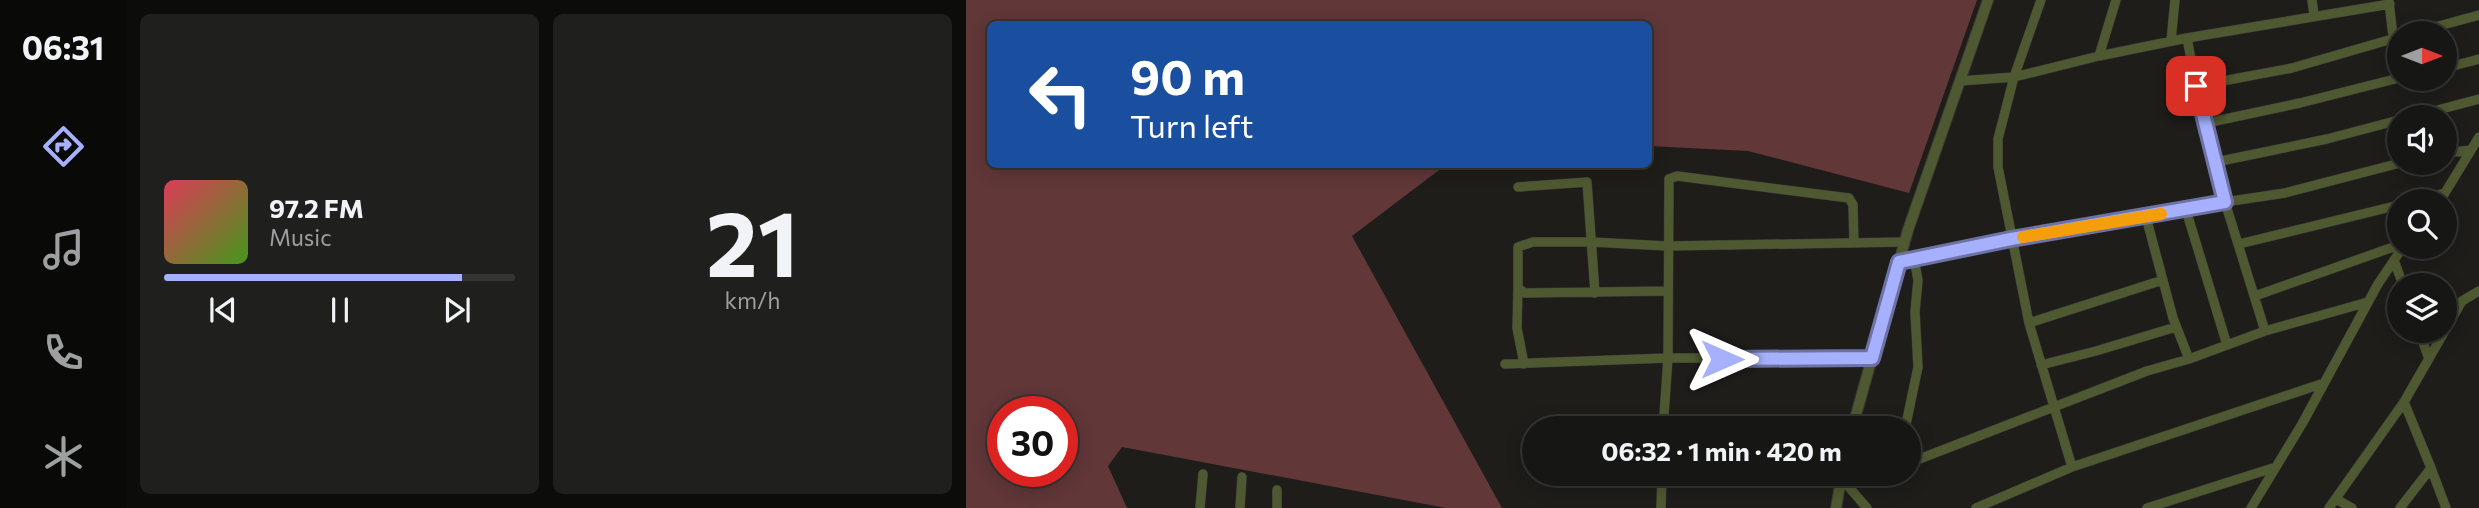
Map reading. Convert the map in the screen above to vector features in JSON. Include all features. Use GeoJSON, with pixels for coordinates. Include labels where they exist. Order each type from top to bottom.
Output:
{"type":"FeatureCollection","features":[{"type":"Feature","properties":{"kind":"street"},"geometry":{"type":"LineString","coordinates":[[1856,416],[1904,242],[1988,0]]}},
{"type":"Feature","properties":{"kind":"street"},"geometry":{"type":"LineString","coordinates":[[2041,0],[2014,77],[1998,139],[1998,167],[2029,323],[2072,467]]}},
{"type":"Feature","properties":{"kind":"street"},"geometry":{"type":"LineString","coordinates":[[2099,55],[2116,0]]}},
{"type":"Feature","properties":{"kind":"street"},"geometry":{"type":"LineString","coordinates":[[2171,41],[2175,0]]}},
{"type":"Feature","properties":{"kind":"street"},"geometry":{"type":"LineString","coordinates":[[2312,0],[2314,15]]}},
{"type":"Feature","properties":{"kind":"street"},"geometry":{"type":"LineString","coordinates":[[1960,81],[2014,77],[2099,55],[2389,2],[2393,21]]}},
{"type":"Feature","properties":{"kind":"street"},"geometry":{"type":"LineString","coordinates":[[2457,21],[2479,15]]}},
{"type":"Feature","properties":{"kind":"street"},"geometry":{"type":"LineString","coordinates":[[2187,38],[2225,202],[2265,331]]}},
{"type":"Feature","properties":{"kind":"street"},"geometry":{"type":"LineString","coordinates":[[2196,86],[2292,68],[2387,41]]}},
{"type":"Feature","properties":{"kind":"street"},"geometry":{"type":"LineString","coordinates":[[2457,65],[2479,59]]}},
{"type":"Feature","properties":{"kind":"street"},"geometry":{"type":"LineString","coordinates":[[2206,123],[2387,81]]}},
{"type":"Feature","properties":{"kind":"street"},"geometry":{"type":"LineString","coordinates":[[2456,105],[2479,99]]}},
{"type":"Feature","properties":{"kind":"street"},"geometry":{"type":"LineString","coordinates":[[2216,162],[2327,139],[2387,123]]}},
{"type":"Feature","properties":{"kind":"street"},"geometry":{"type":"LineString","coordinates":[[2447,189],[2479,137]]}},
{"type":"Feature","properties":{"kind":"street"},"geometry":{"type":"LineString","coordinates":[[2457,152],[2471,150]]}},
{"type":"Feature","properties":{"kind":"street"},"geometry":{"type":"LineString","coordinates":[[1899,262],[2011,239],[2285,193],[2387,166]]}},
{"type":"Feature","properties":{"kind":"street"},"geometry":{"type":"LineString","coordinates":[[1665,416],[1668,358],[1668,182],[1671,177],[1849,198],[1852,202],[1854,243]]}},
{"type":"Feature","properties":{"kind":"street"},"geometry":{"type":"LineString","coordinates":[[1518,187],[1587,182],[1595,293]]}},
{"type":"Feature","properties":{"kind":"street"},"geometry":{"type":"LineString","coordinates":[[2239,244],[2387,208]]}},
{"type":"Feature","properties":{"kind":"street"},"geometry":{"type":"LineString","coordinates":[[2186,210],[2227,345]]}},
{"type":"Feature","properties":{"kind":"street"},"geometry":{"type":"LineString","coordinates":[[2146,217],[2176,327],[2189,359]]}},
{"type":"Feature","properties":{"kind":"street"},"geometry":{"type":"LineString","coordinates":[[1524,364],[1517,328],[1517,256],[1518,247],[1521,245],[1533,242],[1667,246],[1904,242]]}},
{"type":"Feature","properties":{"kind":"street"},"geometry":{"type":"LineString","coordinates":[[2255,296],[2387,251]]}},
{"type":"Feature","properties":{"kind":"street"},"geometry":{"type":"LineString","coordinates":[[1908,416],[1918,368],[1918,280],[1914,259]]}},
{"type":"Feature","properties":{"kind":"street"},"geometry":{"type":"LineString","coordinates":[[2394,260],[2399,273]]}},
{"type":"Feature","properties":{"kind":"street"},"geometry":{"type":"LineString","coordinates":[[2251,508],[2394,260]]}},
{"type":"Feature","properties":{"kind":"street"},"geometry":{"type":"LineString","coordinates":[[2029,323],[2163,280]]}},
{"type":"Feature","properties":{"kind":"street"},"geometry":{"type":"LineString","coordinates":[[1518,288],[1525,293],[1667,291]]}},
{"type":"Feature","properties":{"kind":"street"},"geometry":{"type":"LineString","coordinates":[[2329,508],[2404,402],[2462,301],[2479,291]]}},
{"type":"Feature","properties":{"kind":"street"},"geometry":{"type":"LineString","coordinates":[[1921,458],[2147,371],[2189,359],[2265,331],[2368,302]]}},
{"type":"Feature","properties":{"kind":"street"},"geometry":{"type":"LineString","coordinates":[[2041,365],[2176,327]]}},
{"type":"Feature","properties":{"kind":"street"},"geometry":{"type":"LineString","coordinates":[[2423,343],[2429,359]]}},
{"type":"Feature","properties":{"kind":"street"},"geometry":{"type":"LineString","coordinates":[[1505,364],[1668,358],[1872,358]]}},
{"type":"Feature","properties":{"kind":"street"},"geometry":{"type":"LineString","coordinates":[[1976,508],[2072,467],[2324,383]]}},
{"type":"Feature","properties":{"kind":"street"},"geometry":{"type":"LineString","coordinates":[[2404,402],[2446,508]]}},
{"type":"Feature","properties":{"kind":"street"},"geometry":{"type":"LineString","coordinates":[[2147,508],[2276,467]]}},
{"type":"Feature","properties":{"kind":"street"},"geometry":{"type":"LineString","coordinates":[[2400,508],[2431,468]]}},
{"type":"Feature","properties":{"kind":"street"},"geometry":{"type":"LineString","coordinates":[[1200,508],[1203,474]]}},
{"type":"Feature","properties":{"kind":"street"},"geometry":{"type":"LineString","coordinates":[[1240,508],[1242,477]]}},
{"type":"Feature","properties":{"kind":"street"},"geometry":{"type":"LineString","coordinates":[[1661,508],[1662,486]]}},
{"type":"Feature","properties":{"kind":"street"},"geometry":{"type":"LineString","coordinates":[[1836,508],[1841,486]]}},
{"type":"Feature","properties":{"kind":"street"},"geometry":{"type":"LineString","coordinates":[[1849,486],[1867,508]]}},
{"type":"Feature","properties":{"kind":"street"},"geometry":{"type":"LineString","coordinates":[[1277,490],[1277,508]]}},
{"type":"Feature","properties":{"kind":"street"},"geometry":{"type":"LineString","coordinates":[[2336,499],[2352,508]]}},
{"type":"Feature","properties":{"kind":"shaded area"},"geometry":{"type":"Polygon","coordinates":[[[966,0],[1977,0],[1909,193],[1748,151],[1652,146],[1652,21],[987,21],[987,168],[1442,168],[1352,236],[1502,508],[1446,508],[1122,447],[1108,466],[1127,508],[966,508],[966,0]]]}},
{"type":"Feature","properties":{"kind":"slow traffic"},"geometry":{"type":"LineString","coordinates":[[2023,237],[2161,214]]}},
{"type":"Feature","properties":{"kind":"route"},"geometry":{"type":"LineString","coordinates":[[1722,359],[1872,358],[1899,262],[2011,239],[2225,202],[2196,86]]}}]}
